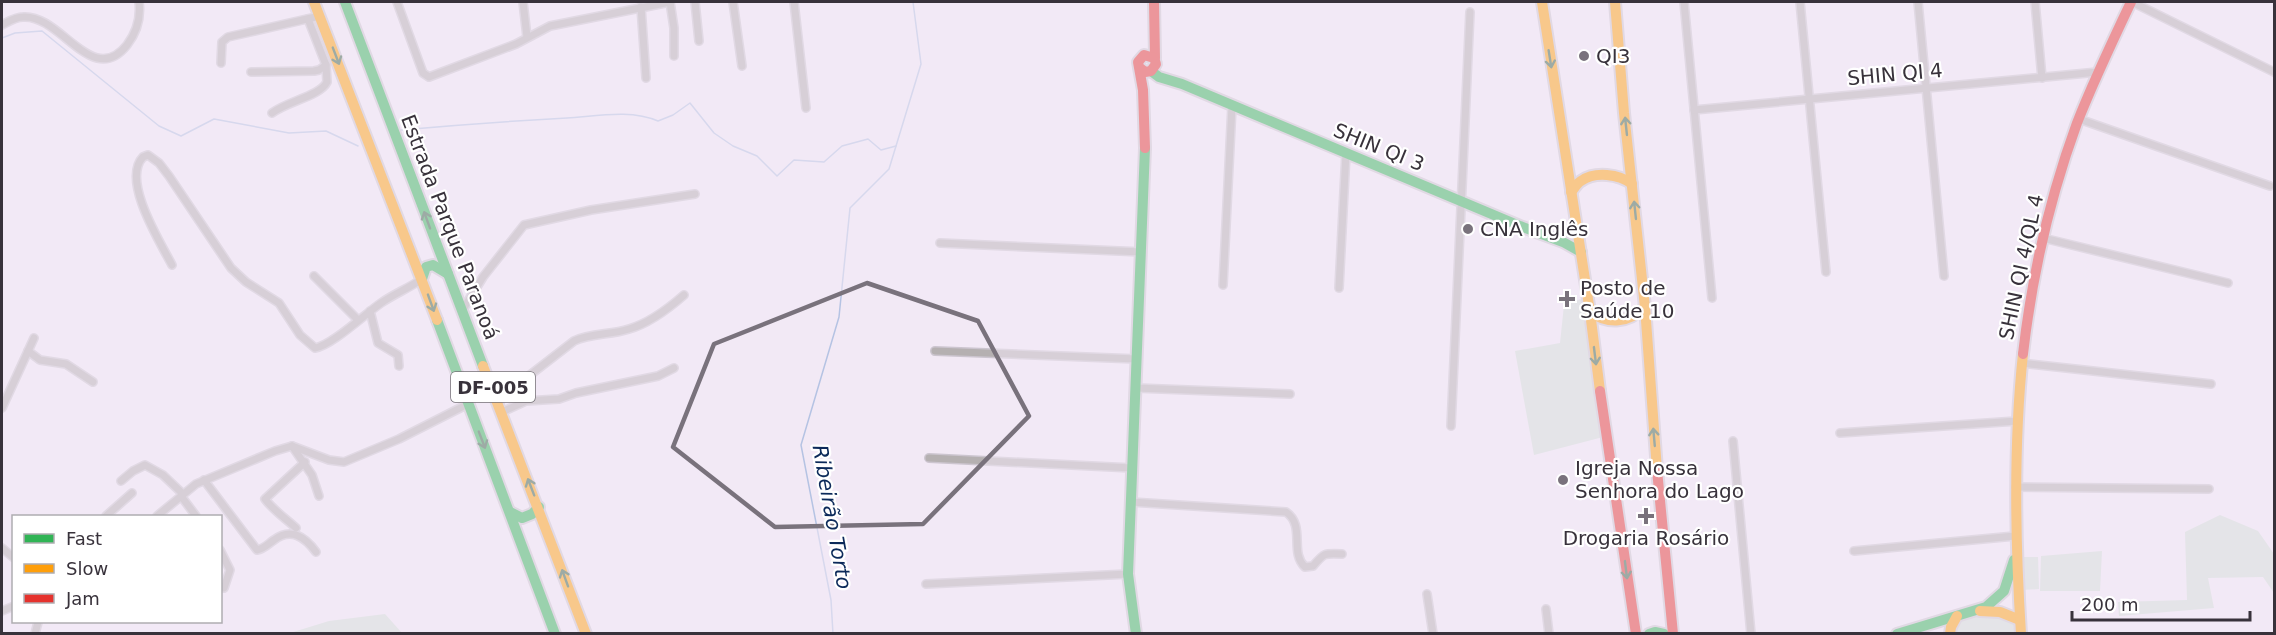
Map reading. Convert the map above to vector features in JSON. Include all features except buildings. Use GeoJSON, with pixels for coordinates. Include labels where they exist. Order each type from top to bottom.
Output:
{"type":"FeatureCollection","features":[{"type":"Feature","properties":{"kind":"main road","name":"DF-005"},"geometry":{"type":"LineString","coordinates":[[314,2],[422,279],[555,633]]}},
{"type":"Feature","properties":{"kind":"main road","name":"Estrada Parque Paranoá"},"geometry":{"type":"LineString","coordinates":[[345,2],[586,633]]}},
{"type":"Feature","properties":{"kind":"main road"},"geometry":{"type":"LineString","coordinates":[[1136,633],[1128,574],[1145,161],[1143,90],[1149,64],[1154,2]]}},
{"type":"Feature","properties":{"kind":"main road"},"geometry":{"type":"LineString","coordinates":[[1542,2],[1579,237],[1636,633]]}},
{"type":"Feature","properties":{"kind":"main road"},"geometry":{"type":"LineString","coordinates":[[1615,2],[1645,307],[1654,443],[1673,633]]}},
{"type":"Feature","properties":{"kind":"main road","name":"SHIN QI 4/QL 4"},"geometry":{"type":"LineString","coordinates":[[2021,633],[2015,554],[2015,487],[2021,363],[2028,309],[2060,173],[2098,72],[2132,2]]}},
{"type":"Feature","properties":{"kind":"main road","name":"SHIN QI 3"},"geometry":{"type":"LineString","coordinates":[[1149,64],[1182,84],[1232,106],[1563,242],[1581,252]]}},
{"type":"Feature","properties":{"kind":"main road"},"geometry":{"type":"LineString","coordinates":[[1571,192],[1580,181],[1597,176],[1620,176],[1632,184]]}},
{"type":"Feature","properties":{"kind":"main road"},"geometry":{"type":"LineString","coordinates":[[1563,242],[1579,237]]}},
{"type":"Feature","properties":{"kind":"main road"},"geometry":{"type":"LineString","coordinates":[[422,279],[426,267],[433,265],[448,274]]}},
{"type":"Feature","properties":{"kind":"main road"},"geometry":{"type":"LineString","coordinates":[[1590,312],[1604,320],[1622,320],[1633,318],[1645,307]]}},
{"type":"Feature","properties":{"kind":"main road"},"geometry":{"type":"LineString","coordinates":[[510,512],[522,518],[532,514],[539,507]]}},
{"type":"Feature","properties":{"kind":"main road","name":"SHIN QI 4/QL 4"},"geometry":{"type":"LineString","coordinates":[[1897,633],[1974,612],[1992,603],[2004,591],[2015,554]]}},
{"type":"Feature","properties":{"kind":"main road"},"geometry":{"type":"LineString","coordinates":[[1974,612],[1993,611],[2020,620]]}},
{"type":"Feature","properties":{"kind":"main road"},"geometry":{"type":"LineString","coordinates":[[1950,633],[1950,627],[1957,616]]}},
{"type":"Feature","properties":{"kind":"main road"},"geometry":{"type":"LineString","coordinates":[[1649,633],[1664,633]]}},
{"type":"Feature","properties":{"kind":"street"},"geometry":{"type":"LineString","coordinates":[[2,25],[24,16],[40,20],[55,28],[94,58],[107,60],[123,50],[136,32],[139,2]]}},
{"type":"Feature","properties":{"kind":"street"},"geometry":{"type":"LineString","coordinates":[[399,2],[425,76],[432,76],[516,44],[550,26],[670,2],[674,28],[674,56]]}},
{"type":"Feature","properties":{"kind":"street"},"geometry":{"type":"LineString","coordinates":[[523,2],[527,37]]}},
{"type":"Feature","properties":{"kind":"street"},"geometry":{"type":"LineString","coordinates":[[695,2],[699,41]]}},
{"type":"Feature","properties":{"kind":"street"},"geometry":{"type":"LineString","coordinates":[[733,2],[742,66]]}},
{"type":"Feature","properties":{"kind":"street"},"geometry":{"type":"LineString","coordinates":[[795,2],[806,108]]}},
{"type":"Feature","properties":{"kind":"street"},"geometry":{"type":"LineString","coordinates":[[1684,2],[1712,298]]}},
{"type":"Feature","properties":{"kind":"street"},"geometry":{"type":"LineString","coordinates":[[1800,2],[1826,272]]}},
{"type":"Feature","properties":{"kind":"street"},"geometry":{"type":"LineString","coordinates":[[1918,2],[1944,276]]}},
{"type":"Feature","properties":{"kind":"street"},"geometry":{"type":"LineString","coordinates":[[2035,2],[2042,78]]}},
{"type":"Feature","properties":{"kind":"street"},"geometry":{"type":"LineString","coordinates":[[2132,2],[2274,72]]}},
{"type":"Feature","properties":{"kind":"street"},"geometry":{"type":"LineString","coordinates":[[641,7],[646,78]]}},
{"type":"Feature","properties":{"kind":"street"},"geometry":{"type":"LineString","coordinates":[[1450,426],[1470,12]]}},
{"type":"Feature","properties":{"kind":"street"},"geometry":{"type":"LineString","coordinates":[[220,63],[222,42],[228,38],[320,16]]}},
{"type":"Feature","properties":{"kind":"street"},"geometry":{"type":"LineString","coordinates":[[272,113],[286,104],[320,91],[327,82],[326,65],[308,19]]}},
{"type":"Feature","properties":{"kind":"street"},"geometry":{"type":"LineString","coordinates":[[251,72],[319,70],[326,65]]}},
{"type":"Feature","properties":{"kind":"street","name":"SHIN QI 4"},"geometry":{"type":"LineString","coordinates":[[1694,110],[2098,72]]}},
{"type":"Feature","properties":{"kind":"street"},"geometry":{"type":"LineString","coordinates":[[1223,285],[1232,106]]}},
{"type":"Feature","properties":{"kind":"street"},"geometry":{"type":"LineString","coordinates":[[2079,119],[2270,186]]}},
{"type":"Feature","properties":{"kind":"street"},"geometry":{"type":"LineString","coordinates":[[1339,288],[1346,153]]}},
{"type":"Feature","properties":{"kind":"street"},"geometry":{"type":"LineString","coordinates":[[172,265],[139,196],[136,179],[137,165],[143,157],[148,156],[159,163],[231,268],[246,282],[279,303],[300,335],[310,345],[320,347],[332,342],[370,311],[422,279]]}},
{"type":"Feature","properties":{"kind":"street"},"geometry":{"type":"LineString","coordinates":[[462,311],[483,277],[524,225],[591,210],[695,194]]}},
{"type":"Feature","properties":{"kind":"street"},"geometry":{"type":"LineString","coordinates":[[2043,238],[2228,283]]}},
{"type":"Feature","properties":{"kind":"street"},"geometry":{"type":"LineString","coordinates":[[940,243],[1142,252]]}},
{"type":"Feature","properties":{"kind":"street"},"geometry":{"type":"LineString","coordinates":[[314,276],[358,320]]}},
{"type":"Feature","properties":{"kind":"street"},"geometry":{"type":"LineString","coordinates":[[496,397],[517,385],[574,341],[628,329],[652,319],[684,295]]}},
{"type":"Feature","properties":{"kind":"street"},"geometry":{"type":"LineString","coordinates":[[370,311],[376,340],[380,345],[398,355],[399,366]]}},
{"type":"Feature","properties":{"kind":"street"},"geometry":{"type":"LineString","coordinates":[[2,408],[34,338]]}},
{"type":"Feature","properties":{"kind":"street"},"geometry":{"type":"LineString","coordinates":[[28,351],[40,360],[66,364],[93,382]]}},
{"type":"Feature","properties":{"kind":"street"},"geometry":{"type":"LineString","coordinates":[[935,351],[1137,359]]}},
{"type":"Feature","properties":{"kind":"street"},"geometry":{"type":"LineString","coordinates":[[2021,363],[2211,384]]}},
{"type":"Feature","properties":{"kind":"street"},"geometry":{"type":"LineString","coordinates":[[502,412],[526,401],[559,399],[658,376],[674,368]]}},
{"type":"Feature","properties":{"kind":"street"},"geometry":{"type":"LineString","coordinates":[[1136,388],[1290,394]]}},
{"type":"Feature","properties":{"kind":"street"},"geometry":{"type":"LineString","coordinates":[[158,515],[204,480],[240,464],[292,446],[328,460],[344,462],[399,439],[468,404]]}},
{"type":"Feature","properties":{"kind":"street"},"geometry":{"type":"LineString","coordinates":[[1840,433],[2017,421]]}},
{"type":"Feature","properties":{"kind":"street"},"geometry":{"type":"LineString","coordinates":[[1733,441],[1751,633]]}},
{"type":"Feature","properties":{"kind":"street"},"geometry":{"type":"LineString","coordinates":[[292,446],[305,462],[319,496]]}},
{"type":"Feature","properties":{"kind":"street"},"geometry":{"type":"LineString","coordinates":[[929,458],[1132,468]]}},
{"type":"Feature","properties":{"kind":"street"},"geometry":{"type":"LineString","coordinates":[[296,528],[282,514],[270,507],[265,498],[305,462]]}},
{"type":"Feature","properties":{"kind":"street"},"geometry":{"type":"LineString","coordinates":[[122,481],[133,471],[145,465],[164,475],[182,495],[195,515]]}},
{"type":"Feature","properties":{"kind":"street"},"geometry":{"type":"LineString","coordinates":[[204,480],[257,550],[286,534],[305,539],[316,552]]}},
{"type":"Feature","properties":{"kind":"street"},"geometry":{"type":"LineString","coordinates":[[2015,487],[2209,489]]}},
{"type":"Feature","properties":{"kind":"street"},"geometry":{"type":"LineString","coordinates":[[107,515],[132,493]]}},
{"type":"Feature","properties":{"kind":"street"},"geometry":{"type":"LineString","coordinates":[[1131,502],[1286,512],[1293,519],[1297,529],[1297,550],[1302,565],[1310,567],[1325,553],[1342,554]]}},
{"type":"Feature","properties":{"kind":"street"},"geometry":{"type":"LineString","coordinates":[[1854,552],[2015,536]]}},
{"type":"Feature","properties":{"kind":"street"},"geometry":{"type":"LineString","coordinates":[[222,554],[230,570],[224,588]]}},
{"type":"Feature","properties":{"kind":"street"},"geometry":{"type":"LineString","coordinates":[[926,584],[1128,574]]}},
{"type":"Feature","properties":{"kind":"street"},"geometry":{"type":"LineString","coordinates":[[1427,594],[1433,633]]}},
{"type":"Feature","properties":{"kind":"street"},"geometry":{"type":"LineString","coordinates":[[1546,609],[1549,633]]}},
{"type":"Feature","properties":{"kind":"highlighted area"},"geometry":{"type":"Polygon","coordinates":[[[867,283],[978,321],[1029,416],[923,524],[775,527],[673,447],[714,344],[867,283]]]}},
{"type":"Feature","properties":{"kind":"shaded area"},"geometry":{"type":"Polygon","coordinates":[[[1581,299],[1603,437],[1534,455],[1515,351],[1560,343],[1564,305],[1581,299]]]}},
{"type":"Feature","properties":{"kind":"shaded area"},"geometry":{"type":"Polygon","coordinates":[[[2220,515],[2258,531],[2274,554],[2274,593],[2263,577],[2208,578],[2214,608],[2119,616],[2118,602],[2187,600],[2185,532],[2220,515]]]}},
{"type":"Feature","properties":{"kind":"shaded area"},"geometry":{"type":"Polygon","coordinates":[[[2102,551],[2100,591],[2040,591],[2041,556],[2102,551]]]}},
{"type":"Feature","properties":{"kind":"shaded area"},"geometry":{"type":"Polygon","coordinates":[[[2020,557],[2038,557],[2039,589],[2022,590],[2020,557]]]}},
{"type":"Feature","properties":{"kind":"shaded area"},"geometry":{"type":"Polygon","coordinates":[[[385,614],[402,633],[290,633],[329,621],[385,614]]]}},
{"type":"Feature","properties":{"kind":"shaded area"},"geometry":{"type":"Polygon","coordinates":[[[1980,614],[2006,616],[2016,624],[2017,633],[1955,634],[1954,625],[1964,618],[1980,614]]]}},
{"type":"Feature","properties":{"kind":"waterway","name":"Ribeirão Torto"},"geometry":{"type":"LineString","coordinates":[[833,634],[831,600],[801,445],[839,317],[850,208],[889,169],[921,64],[913,2]]}},
{"type":"Feature","properties":{"kind":"waterway"},"geometry":{"type":"LineString","coordinates":[[2,38],[15,33],[42,31],[159,126],[181,136],[214,119],[289,133],[326,131],[358,146]]}},
{"type":"Feature","properties":{"kind":"waterway"},"geometry":{"type":"LineString","coordinates":[[401,130],[614,114],[637,115],[658,121],[673,115],[690,103],[714,133],[733,146],[757,156],[777,176],[794,160],[824,162],[842,146],[868,139],[881,150],[896,146]]}},
{"type":"Feature","properties":{"kind":"traffic: fast"},"geometry":{"type":"LineString","coordinates":[[345,2],[483,366]]}},
{"type":"Feature","properties":{"kind":"traffic: fast"},"geometry":{"type":"LineString","coordinates":[[1151,71],[1159,77],[1182,84],[1563,242],[1581,252]]}},
{"type":"Feature","properties":{"kind":"traffic: fast"},"geometry":{"type":"LineString","coordinates":[[1136,634],[1128,574],[1145,148]]}},
{"type":"Feature","properties":{"kind":"traffic: fast"},"geometry":{"type":"LineString","coordinates":[[422,279],[426,267],[433,265],[448,274]]}},
{"type":"Feature","properties":{"kind":"traffic: fast"},"geometry":{"type":"LineString","coordinates":[[437,320],[555,634]]}},
{"type":"Feature","properties":{"kind":"traffic: fast"},"geometry":{"type":"LineString","coordinates":[[510,512],[522,518],[532,514],[539,507]]}},
{"type":"Feature","properties":{"kind":"traffic: fast"},"geometry":{"type":"LineString","coordinates":[[1897,634],[1986,607],[2004,591],[2014,560]]}},
{"type":"Feature","properties":{"kind":"traffic: fast"},"geometry":{"type":"LineString","coordinates":[[1649,634],[1655,632],[1664,634]]}},
{"type":"Feature","properties":{"kind":"traffic: slow"},"geometry":{"type":"LineString","coordinates":[[314,2],[437,320]]}},
{"type":"Feature","properties":{"kind":"traffic: slow"},"geometry":{"type":"LineString","coordinates":[[1542,2],[1600,391]]}},
{"type":"Feature","properties":{"kind":"traffic: slow"},"geometry":{"type":"LineString","coordinates":[[1615,2],[1624,113],[1645,307],[1657,470]]}},
{"type":"Feature","properties":{"kind":"traffic: slow"},"geometry":{"type":"LineString","coordinates":[[1571,192],[1581,181],[1600,175],[1614,176],[1632,184]]}},
{"type":"Feature","properties":{"kind":"traffic: slow"},"geometry":{"type":"LineString","coordinates":[[1590,312],[1604,319],[1618,320],[1632,316],[1645,307]]}},
{"type":"Feature","properties":{"kind":"traffic: slow"},"geometry":{"type":"LineString","coordinates":[[2021,634],[2016,494],[2023,354]]}},
{"type":"Feature","properties":{"kind":"traffic: slow"},"geometry":{"type":"LineString","coordinates":[[483,366],[586,634]]}},
{"type":"Feature","properties":{"kind":"traffic: slow"},"geometry":{"type":"LineString","coordinates":[[1980,611],[2000,612],[2020,620]]}},
{"type":"Feature","properties":{"kind":"traffic: slow"},"geometry":{"type":"LineString","coordinates":[[1950,634],[1957,616]]}},
{"type":"Feature","properties":{"kind":"traffic: jam"},"geometry":{"type":"LineString","coordinates":[[1154,2],[1155,58]]}},
{"type":"Feature","properties":{"kind":"traffic: jam"},"geometry":{"type":"LineString","coordinates":[[2023,354],[2031,295],[2058,179],[2083,108],[2131,2]]}},
{"type":"Feature","properties":{"kind":"traffic: jam"},"geometry":{"type":"LineString","coordinates":[[1140,68],[1145,72],[1151,71],[1156,64],[1154,58],[1144,55],[1138,62],[1143,90],[1145,148]]}},
{"type":"Feature","properties":{"kind":"traffic: jam"},"geometry":{"type":"LineString","coordinates":[[1600,391],[1636,634]]}},
{"type":"Feature","properties":{"kind":"traffic: jam"},"geometry":{"type":"LineString","coordinates":[[1657,470],[1673,634]]}},
{"type":"Feature","properties":{"kind":"place","name":"QI3"},"geometry":{"type":"Point","coordinates":[1584,56]}},
{"type":"Feature","properties":{"kind":"place","name":"CNA Inglês"},"geometry":{"type":"Point","coordinates":[1468,229]}},
{"type":"Feature","properties":{"kind":"place","name":"Posto de Saúde 10"},"geometry":{"type":"Point","coordinates":[1567,299]}},
{"type":"Feature","properties":{"kind":"place","name":"Igreja Nossa Senhora do Lago"},"geometry":{"type":"Point","coordinates":[1563,480]}},
{"type":"Feature","properties":{"kind":"place","name":"Drogaria Rosário"},"geometry":{"type":"Point","coordinates":[1646,516]}}]}
